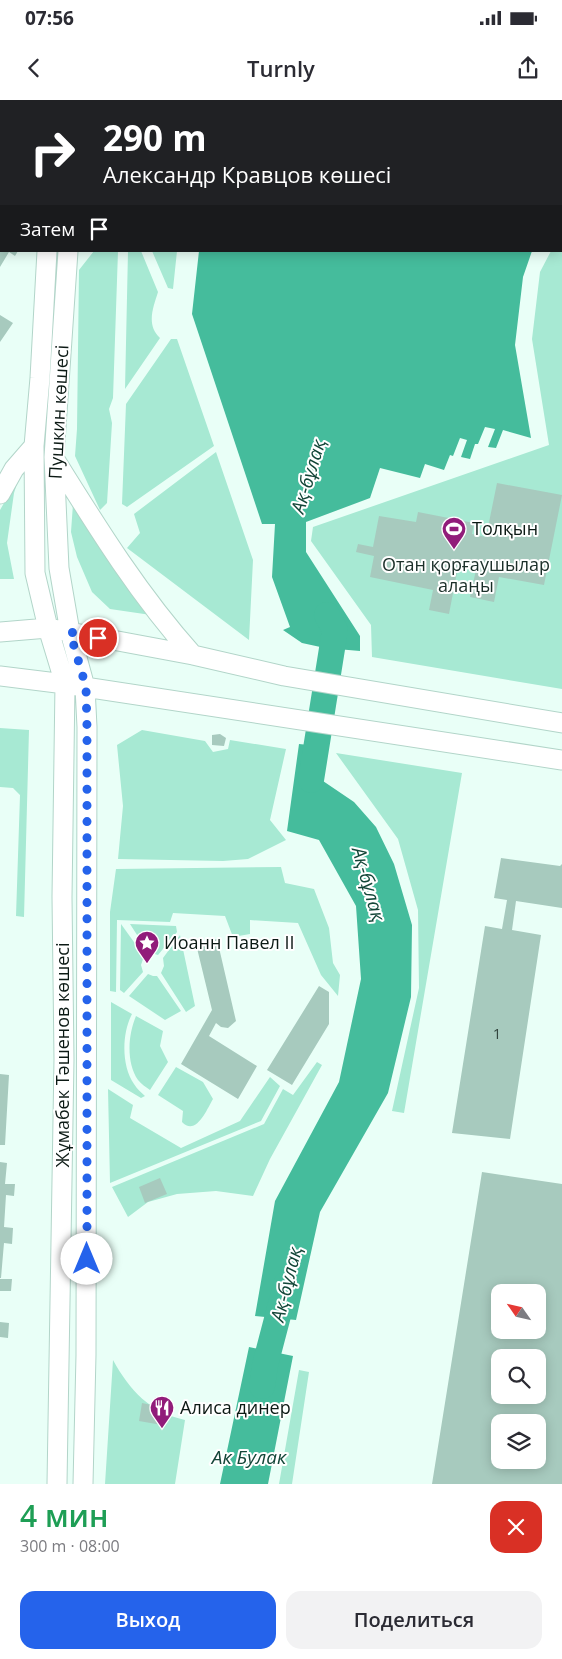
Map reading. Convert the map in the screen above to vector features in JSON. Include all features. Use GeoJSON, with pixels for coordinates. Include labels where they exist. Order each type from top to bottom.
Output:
{"type":"FeatureCollection","features":[{"type":"Feature","properties":{"kind":"main road","name":"Пушкин көшесі"},"geometry":{"type":"LineString","coordinates":[[47,252],[34,446],[35,573],[48,628]]}},
{"type":"Feature","properties":{"kind":"main road","name":"Пушкин көшесі"},"geometry":{"type":"LineString","coordinates":[[68,252],[54,457],[59,568],[70,632]]}},
{"type":"Feature","properties":{"kind":"main road"},"geometry":{"type":"LineString","coordinates":[[0,494],[14,469],[34,446]]}},
{"type":"Feature","properties":{"kind":"main road"},"geometry":{"type":"LineString","coordinates":[[54,457],[86,510],[150,603],[193,655]]}},
{"type":"Feature","properties":{"kind":"main road"},"geometry":{"type":"LineString","coordinates":[[0,632],[48,628],[193,655],[284,676],[562,723]]}},
{"type":"Feature","properties":{"kind":"main road","name":"Жұмабек Тәшенов көшесі"},"geometry":{"type":"LineString","coordinates":[[48,628],[65,684],[62,898],[64,1073],[57,1484]]}},
{"type":"Feature","properties":{"kind":"main road","name":"Жұмабек Тәшенов көшесі"},"geometry":{"type":"LineString","coordinates":[[70,632],[86,687],[86,1355],[84,1484]]}},
{"type":"Feature","properties":{"kind":"main road"},"geometry":{"type":"LineString","coordinates":[[0,676],[86,687],[562,760]]}},
{"type":"Feature","properties":{"kind":"green space"},"geometry":{"type":"Polygon","coordinates":[[[93,252],[118,252],[113,398],[109,409],[112,423],[107,503],[100,510],[75,456],[79,270],[93,252]]]}},
{"type":"Feature","properties":{"kind":"green space"},"geometry":{"type":"Polygon","coordinates":[[[128,252],[141,252],[158,292],[152,322],[153,328],[160,338],[125,389],[128,252]]]}},
{"type":"Feature","properties":{"kind":"green space"},"geometry":{"type":"Polygon","coordinates":[[[152,252],[177,252],[173,289],[168,288],[152,252]]]}},
{"type":"Feature","properties":{"kind":"green space","name":"Отан қорғаушылар алаңы"},"geometry":{"type":"Polygon","coordinates":[[[550,252],[562,252],[562,689],[372,657],[371,625],[311,541],[313,527],[549,445],[532,339],[540,272],[550,252]]]}},
{"type":"Feature","properties":{"kind":"green space"},"geometry":{"type":"Polygon","coordinates":[[[171,339],[177,339],[214,446],[127,507],[122,504],[126,404],[171,339]]]}},
{"type":"Feature","properties":{"kind":"green space"},"geometry":{"type":"Polygon","coordinates":[[[216,452],[253,560],[249,640],[127,548],[140,533],[134,514],[216,452]]]}},
{"type":"Feature","properties":{"kind":"green space"},"geometry":{"type":"Polygon","coordinates":[[[19,477],[14,493],[7,543],[14,579],[0,579],[0,510],[19,477]]]}},
{"type":"Feature","properties":{"kind":"green space"},"geometry":{"type":"Polygon","coordinates":[[[73,504],[151,615],[110,609],[92,592],[77,557],[71,532],[73,504]]]}},
{"type":"Feature","properties":{"kind":"green space"},"geometry":{"type":"Polygon","coordinates":[[[0,728],[29,730],[24,917],[16,916],[20,795],[13,788],[0,787],[0,728]]]}},
{"type":"Feature","properties":{"kind":"green space"},"geometry":{"type":"Polygon","coordinates":[[[142,730],[205,741],[213,752],[228,749],[230,740],[286,749],[270,820],[286,840],[248,859],[223,861],[118,859],[123,806],[117,745],[142,730]]]}},
{"type":"Feature","properties":{"kind":"green space"},"geometry":{"type":"Polygon","coordinates":[[[336,753],[462,773],[404,1113],[392,1111],[419,988],[418,910],[398,839],[336,753]]]}},
{"type":"Feature","properties":{"kind":"green space"},"geometry":{"type":"Polygon","coordinates":[[[281,867],[285,883],[314,889],[329,928],[333,963],[340,975],[338,996],[321,975],[298,923],[250,920],[250,934],[233,937],[225,916],[173,913],[170,922],[117,920],[116,992],[110,991],[110,912],[116,869],[281,867]]]}},
{"type":"Feature","properties":{"kind":"green space"},"geometry":{"type":"Polygon","coordinates":[[[121,924],[144,956],[141,965],[143,972],[124,993],[120,990],[121,924]]]}},
{"type":"Feature","properties":{"kind":"green space"},"geometry":{"type":"Polygon","coordinates":[[[130,924],[176,926],[177,932],[158,955],[148,952],[130,924]]]}},
{"type":"Feature","properties":{"kind":"green space"},"geometry":{"type":"Polygon","coordinates":[[[180,935],[195,1006],[186,1012],[161,973],[164,966],[163,958],[180,935]]]}},
{"type":"Feature","properties":{"kind":"green space"},"geometry":{"type":"Polygon","coordinates":[[[148,974],[157,976],[181,1011],[165,1020],[129,996],[148,974]]]}},
{"type":"Feature","properties":{"kind":"green space"},"geometry":{"type":"Polygon","coordinates":[[[111,1002],[132,1014],[126,1030],[125,1059],[130,1076],[136,1087],[145,1096],[141,1098],[111,1080],[111,1002]]]}},
{"type":"Feature","properties":{"kind":"green space"},"geometry":{"type":"Polygon","coordinates":[[[136,1016],[163,1031],[160,1046],[168,1062],[150,1090],[138,1080],[130,1057],[131,1031],[136,1016]]]}},
{"type":"Feature","properties":{"kind":"green space"},"geometry":{"type":"Polygon","coordinates":[[[317,1062],[322,1065],[270,1159],[253,1196],[216,1191],[177,1194],[148,1202],[128,1217],[112,1187],[264,1124],[283,1089],[293,1095],[317,1062]]]}},
{"type":"Feature","properties":{"kind":"green space"},"geometry":{"type":"Polygon","coordinates":[[[176,1067],[203,1082],[213,1099],[204,1115],[192,1126],[187,1126],[182,1122],[183,1111],[158,1095],[176,1067]]]}},
{"type":"Feature","properties":{"kind":"green space"},"geometry":{"type":"Polygon","coordinates":[[[270,1077],[280,1086],[261,1121],[110,1183],[108,1089],[133,1105],[130,1118],[181,1148],[240,1121],[270,1077]]]}},
{"type":"Feature","properties":{"kind":"green space"},"geometry":{"type":"Polygon","coordinates":[[[113,1360],[126,1381],[142,1399],[161,1412],[185,1420],[175,1484],[105,1484],[113,1360]]]}},
{"type":"Feature","properties":{"kind":"green space"},"geometry":{"type":"Polygon","coordinates":[[[299,1370],[309,1372],[292,1484],[279,1484],[299,1370]]]}},
{"type":"Feature","properties":{"kind":"water"},"geometry":{"type":"Polygon","coordinates":[[[199,252],[532,252],[523,277],[515,345],[531,438],[503,430],[496,448],[488,447],[495,429],[485,427],[478,444],[475,444],[470,459],[461,457],[467,440],[460,438],[453,456],[450,455],[444,470],[425,464],[420,478],[380,468],[370,498],[306,522],[306,552],[360,636],[360,651],[325,648],[302,643],[283,630],[290,627],[272,577],[275,524],[262,524],[192,314],[199,252]]]}},
{"type":"Feature","properties":{"kind":"water"},"geometry":{"type":"Polygon","coordinates":[[[299,744],[328,747],[323,781],[354,802],[376,827],[394,864],[412,925],[411,997],[388,1093],[320,1212],[296,1320],[255,1316],[275,1201],[339,1082],[361,979],[356,906],[319,840],[287,831],[299,744]]]}},
{"type":"Feature","properties":{"kind":"water","name":"Ак Булак"},"geometry":{"type":"Polygon","coordinates":[[[249,1347],[293,1356],[268,1484],[220,1484],[249,1347]]]}},
{"type":"Feature","properties":{"kind":"building"},"geometry":{"type":"Polygon","coordinates":[[[0,252],[9,252],[0,267],[0,252]]]}},
{"type":"Feature","properties":{"kind":"building"},"geometry":{"type":"Polygon","coordinates":[[[9,252],[17,252],[15,256],[9,252]]]}},
{"type":"Feature","properties":{"kind":"building"},"geometry":{"type":"Polygon","coordinates":[[[0,315],[13,323],[0,342],[0,315]]]}},
{"type":"Feature","properties":{"kind":"building","name":"Толқын"},"geometry":{"type":"Polygon","coordinates":[[[497,483],[562,495],[544,585],[499,577],[494,602],[470,597],[476,570],[458,567],[449,614],[429,610],[433,590],[370,577],[374,556],[356,552],[358,544],[373,547],[379,516],[416,522],[418,512],[474,523],[472,534],[486,537],[497,483]]]}},
{"type":"Feature","properties":{"kind":"building"},"geometry":{"type":"Polygon","coordinates":[[[220,734],[226,738],[224,746],[212,745],[212,735],[220,734]]]}},
{"type":"Feature","properties":{"kind":"building"},"geometry":{"type":"Polygon","coordinates":[[[501,858],[560,866],[562,864],[562,908],[516,901],[512,930],[541,935],[510,1139],[452,1133],[485,926],[502,929],[507,900],[494,898],[501,858]]]}},
{"type":"Feature","properties":{"kind":"building"},"geometry":{"type":"Polygon","coordinates":[[[217,939],[236,1021],[228,1028],[221,1027],[216,1023],[209,1036],[257,1066],[238,1099],[181,1064],[212,1010],[196,944],[217,939]]]}},
{"type":"Feature","properties":{"kind":"building"},"geometry":{"type":"Polygon","coordinates":[[[319,986],[329,992],[329,1024],[292,1085],[267,1070],[319,986]]]}},
{"type":"Feature","properties":{"kind":"building"},"geometry":{"type":"Polygon","coordinates":[[[0,1074],[9,1075],[5,1145],[0,1145],[0,1074]]]}},
{"type":"Feature","properties":{"kind":"building"},"geometry":{"type":"Polygon","coordinates":[[[0,1162],[7,1163],[5,1184],[15,1184],[14,1196],[6,1195],[4,1227],[13,1228],[12,1244],[4,1243],[1,1278],[0,1278],[0,1162]]]}},
{"type":"Feature","properties":{"kind":"building"},"geometry":{"type":"Polygon","coordinates":[[[482,1172],[562,1184],[562,1484],[432,1484],[482,1172]]]}},
{"type":"Feature","properties":{"kind":"building"},"geometry":{"type":"Polygon","coordinates":[[[160,1178],[167,1194],[145,1203],[139,1187],[160,1178]]]}},
{"type":"Feature","properties":{"kind":"building"},"geometry":{"type":"Polygon","coordinates":[[[0,1279],[12,1279],[11,1291],[0,1291],[0,1279]]]}},
{"type":"Feature","properties":{"kind":"building"},"geometry":{"type":"Polygon","coordinates":[[[0,1322],[9,1323],[8,1338],[0,1337],[0,1322]]]}},
{"type":"Feature","properties":{"kind":"building"},"geometry":{"type":"Polygon","coordinates":[[[142,1403],[166,1408],[162,1425],[139,1421],[142,1403]]]}},
{"type":"Feature","properties":{"kind":"waterway","name":"Ақ-бұлақ"},"geometry":{"type":"LineString","coordinates":[[311,780],[335,630],[327,615]]}},
{"type":"Feature","properties":{"kind":"waterway","name":"Ақ-бұлақ"},"geometry":{"type":"LineString","coordinates":[[262,1386],[265,1365],[286,1285]]}},
{"type":"Feature","properties":{"kind":"place","name":"Толқын"},"geometry":{"type":"Point","coordinates":[454,550]}},
{"type":"Feature","properties":{"kind":"place","name":"Иоанн Павел II"},"geometry":{"type":"Point","coordinates":[147,964]}},
{"type":"Feature","properties":{"kind":"place","name":"Алиса динер"},"geometry":{"type":"Point","coordinates":[162,1429]}},
{"type":"Feature","properties":{"kind":"route"},"geometry":{"type":"LineString","coordinates":[[87,1259],[86,687],[70,632],[98,638]]}}]}
